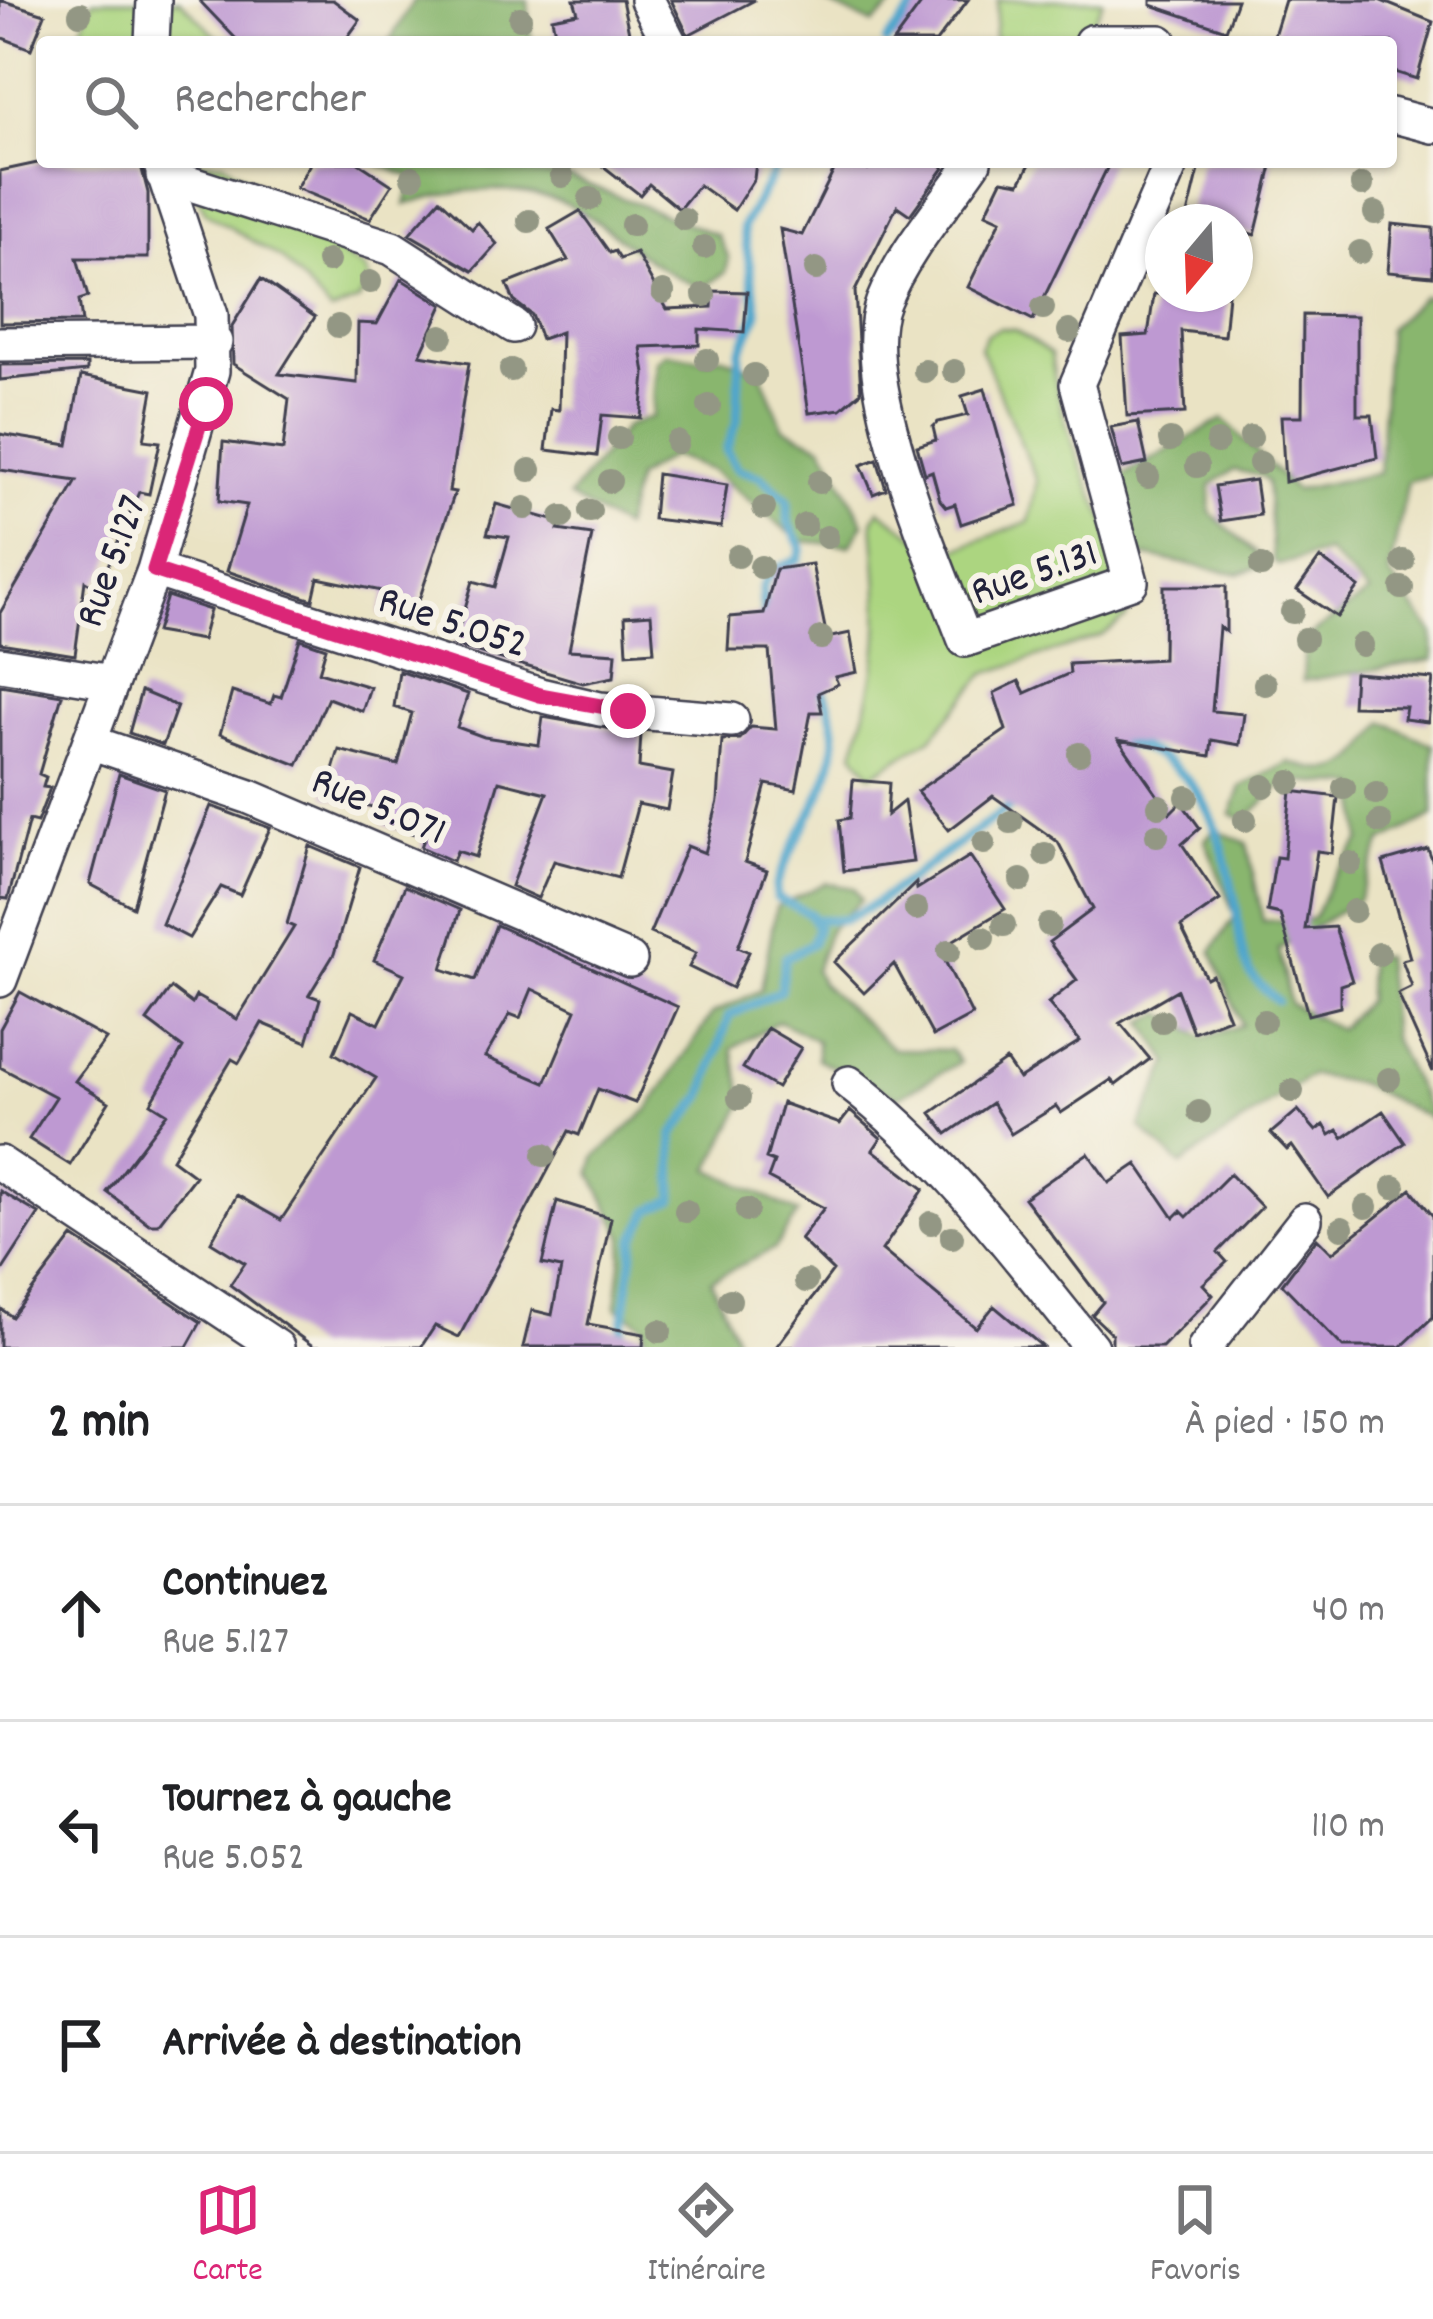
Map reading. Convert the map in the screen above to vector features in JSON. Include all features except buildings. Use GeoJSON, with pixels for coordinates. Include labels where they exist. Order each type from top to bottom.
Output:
{"type":"FeatureCollection","features":[{"type":"Feature","properties":{"kind":"street"},"geometry":{"type":"LineString","coordinates":[[152,36],[154,0]]}},
{"type":"Feature","properties":{"kind":"street"},"geometry":{"type":"LineString","coordinates":[[647,0],[665,36]]}},
{"type":"Feature","properties":{"kind":"street"},"geometry":{"type":"LineString","coordinates":[[1397,117],[1433,126]]}},
{"type":"Feature","properties":{"kind":"street"},"geometry":{"type":"LineString","coordinates":[[162,168],[392,248],[514,326]]}},
{"type":"Feature","properties":{"kind":"street","name":"Rue 5.127"},"geometry":{"type":"LineString","coordinates":[[0,980],[154,570],[206,404],[215,342],[162,168]]}},
{"type":"Feature","properties":{"kind":"street","name":"Rue 5.131"},"geometry":{"type":"LineString","coordinates":[[970,168],[896,277],[881,305],[878,328],[882,373],[907,490],[965,640],[1131,582],[1077,384],[1169,168]]}},
{"type":"Feature","properties":{"kind":"street"},"geometry":{"type":"LineString","coordinates":[[0,344],[215,342]]}},
{"type":"Feature","properties":{"kind":"street","name":"Rue 5.052"},"geometry":{"type":"LineString","coordinates":[[154,570],[540,695],[600,709],[732,720]]}},
{"type":"Feature","properties":{"kind":"street"},"geometry":{"type":"LineString","coordinates":[[0,664],[112,682]]}},
{"type":"Feature","properties":{"kind":"street","name":"Rue 5.071"},"geometry":{"type":"LineString","coordinates":[[90,742],[250,797],[630,961]]}},
{"type":"Feature","properties":{"kind":"street"},"geometry":{"type":"LineString","coordinates":[[849,1083],[902,1124],[992,1221],[1091,1347]]}},
{"type":"Feature","properties":{"kind":"street"},"geometry":{"type":"LineString","coordinates":[[0,1163],[277,1347]]}},
{"type":"Feature","properties":{"kind":"street"},"geometry":{"type":"LineString","coordinates":[[1204,1347],[1305,1220]]}},
{"type":"Feature","properties":{"kind":"green space"},"geometry":{"type":"Polygon","coordinates":[[[93,0],[180,0],[216,36],[78,36],[93,0]]]}},
{"type":"Feature","properties":{"kind":"green space"},"geometry":{"type":"Polygon","coordinates":[[[414,0],[528,0],[531,36],[393,36],[414,0]]]}},
{"type":"Feature","properties":{"kind":"green space"},"geometry":{"type":"Polygon","coordinates":[[[819,0],[900,0],[873,24],[819,0]]]}},
{"type":"Feature","properties":{"kind":"green space"},"geometry":{"type":"Polygon","coordinates":[[[998,0],[1103,0],[1095,18],[1078,36],[995,36],[998,0]]]}},
{"type":"Feature","properties":{"kind":"green space"},"geometry":{"type":"Polygon","coordinates":[[[182,168],[232,168],[277,197],[317,239],[365,270],[370,282],[358,301],[331,312],[282,259],[206,213],[182,168]]]}},
{"type":"Feature","properties":{"kind":"green space"},"geometry":{"type":"Polygon","coordinates":[[[388,168],[491,168],[571,178],[717,235],[729,258],[726,272],[703,288],[685,281],[577,209],[536,194],[468,191],[405,205],[412,177],[388,168]]]}},
{"type":"Feature","properties":{"kind":"green space"},"geometry":{"type":"Polygon","coordinates":[[[1423,296],[1433,300],[1433,475],[1408,481],[1389,575],[1433,633],[1433,660],[1303,681],[1305,639],[1369,593],[1327,552],[1278,565],[1273,560],[1267,482],[1262,476],[1234,470],[1211,485],[1210,512],[1263,559],[1261,566],[1239,574],[1138,555],[1117,479],[1223,419],[1295,490],[1379,473],[1388,329],[1423,296]]]}},
{"type":"Feature","properties":{"kind":"green space"},"geometry":{"type":"Polygon","coordinates":[[[1000,328],[1015,330],[1051,354],[1074,446],[1139,593],[1125,619],[1101,636],[985,674],[931,738],[871,775],[854,752],[875,663],[878,612],[873,521],[879,509],[915,536],[956,549],[1029,522],[1037,481],[980,347],[987,334],[1000,328]]]}},
{"type":"Feature","properties":{"kind":"green space"},"geometry":{"type":"Polygon","coordinates":[[[666,353],[707,360],[720,355],[761,372],[783,427],[823,446],[864,523],[850,545],[800,541],[711,470],[671,456],[636,478],[623,528],[569,497],[626,426],[652,417],[656,362],[666,353]]]}},
{"type":"Feature","properties":{"kind":"green space"},"geometry":{"type":"Polygon","coordinates":[[[1384,722],[1433,745],[1433,816],[1382,842],[1358,900],[1279,949],[1290,1004],[1339,1029],[1367,1000],[1368,954],[1384,957],[1392,1037],[1433,1120],[1358,1083],[1311,1075],[1181,1165],[1140,1127],[1169,1063],[1144,1022],[1162,1013],[1204,1038],[1242,1025],[1212,951],[1235,916],[1205,840],[1214,829],[1247,843],[1263,921],[1313,919],[1331,880],[1361,841],[1358,786],[1286,781],[1245,820],[1231,814],[1241,787],[1289,762],[1322,770],[1346,765],[1384,722]]]}},
{"type":"Feature","properties":{"kind":"green space"},"geometry":{"type":"Polygon","coordinates":[[[826,883],[854,888],[861,900],[829,930],[815,970],[821,983],[893,1049],[950,1050],[960,1062],[898,1097],[817,1059],[817,1041],[779,1021],[732,1048],[745,1101],[710,1169],[798,1213],[775,1248],[711,1280],[740,1347],[644,1347],[645,1326],[616,1307],[624,1237],[591,1173],[595,1158],[649,1109],[712,1014],[761,990],[776,907],[826,883]]]}},
{"type":"Feature","properties":{"kind":"waterway"},"geometry":{"type":"LineString","coordinates":[[891,36],[922,0]]}},
{"type":"Feature","properties":{"kind":"waterway"},"geometry":{"type":"LineString","coordinates":[[766,624],[765,581],[799,559],[802,548],[788,521],[788,500],[760,476],[737,469],[726,450],[737,421],[740,351],[758,313],[743,227],[776,168]]}},
{"type":"Feature","properties":{"kind":"waterway"},"geometry":{"type":"LineString","coordinates":[[620,1347],[635,1238],[650,1210],[674,1199],[673,1135],[703,1096],[729,1016],[780,991],[785,958],[812,943],[817,927],[810,914],[777,898],[776,887],[832,762],[831,710],[818,681]]}},
{"type":"Feature","properties":{"kind":"waterway"},"geometry":{"type":"LineString","coordinates":[[1109,739],[1165,760],[1200,796],[1221,844],[1247,966],[1277,1001]]}},
{"type":"Feature","properties":{"kind":"waterway"},"geometry":{"type":"LineString","coordinates":[[815,919],[844,920],[875,904],[1015,803]]}},
{"type":"Feature","properties":{"kind":"route"},"geometry":{"type":"LineString","coordinates":[[206,404],[154,570],[257,606],[419,652],[540,695],[628,711]]}}]}
